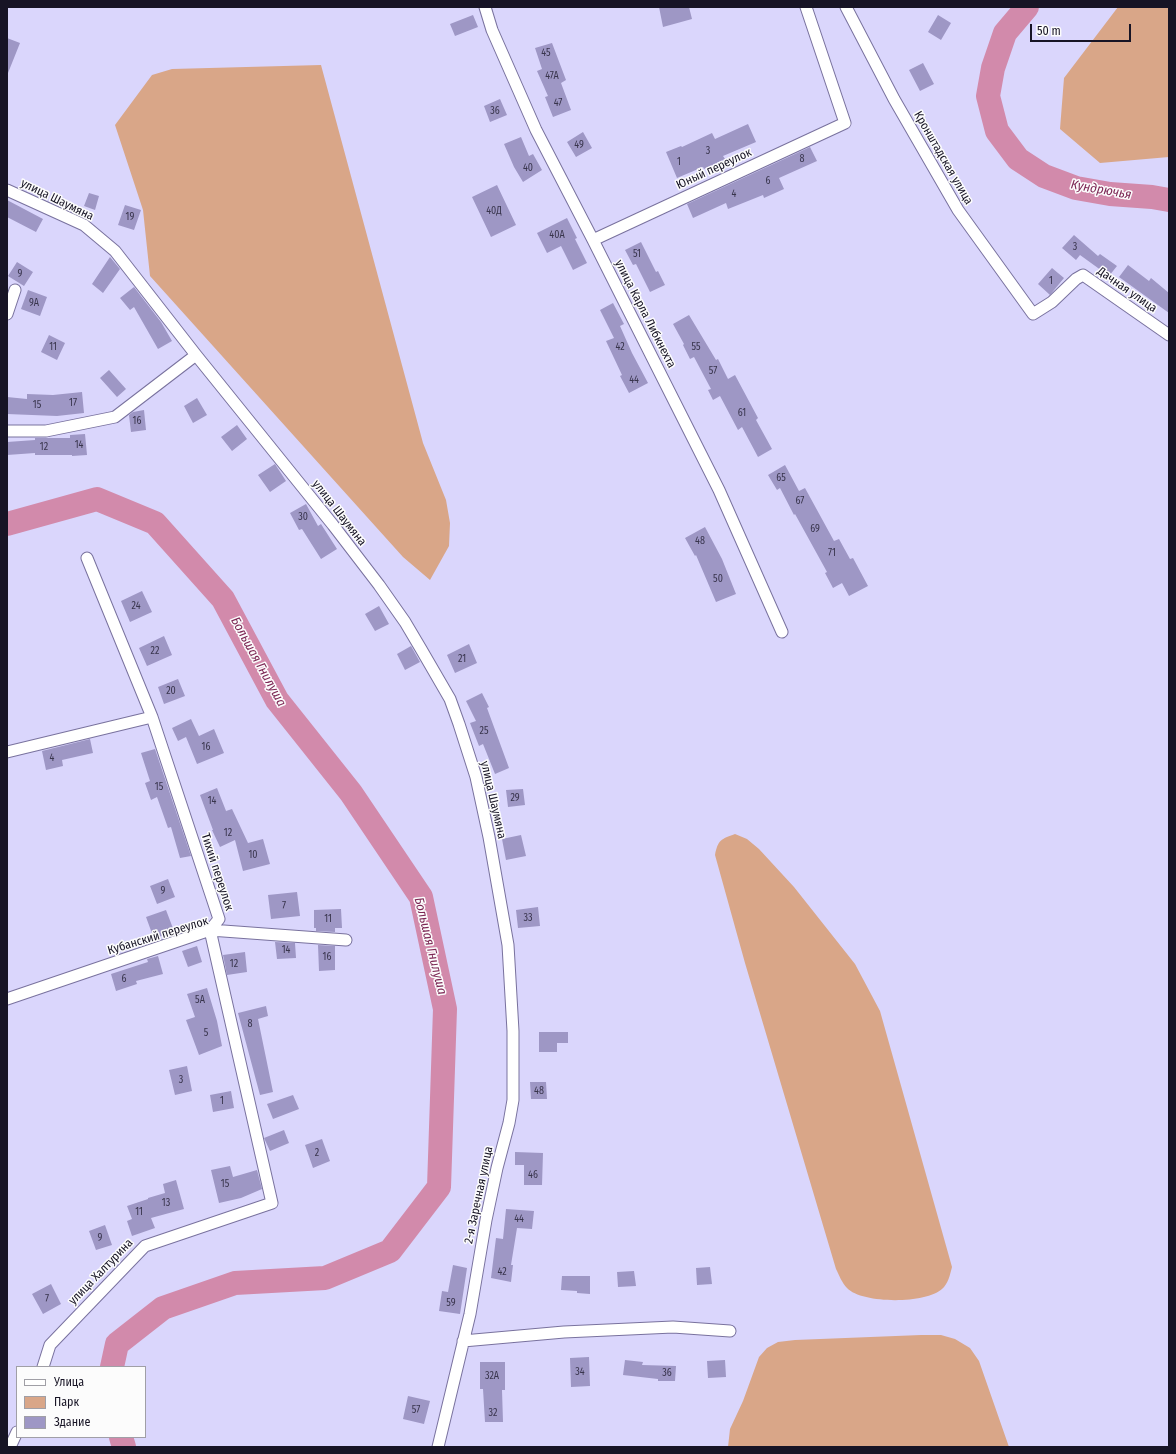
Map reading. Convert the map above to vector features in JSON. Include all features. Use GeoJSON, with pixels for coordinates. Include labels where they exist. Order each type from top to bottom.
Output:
{"type":"FeatureCollection","features":[{"type":"Feature","properties":{"kind":"street","name":"улица Карла Либкнехта"},"geometry":{"type":"LineString","coordinates":[[485,7],[492,30],[536,130],[719,490],[782,632]]}},
{"type":"Feature","properties":{"kind":"street","name":"Юный переулок"},"geometry":{"type":"LineString","coordinates":[[593,240],[845,123],[806,7]]}},
{"type":"Feature","properties":{"kind":"street","name":"Кронштадская улица"},"geometry":{"type":"LineString","coordinates":[[846,7],[894,100],[958,210],[1033,314]]}},
{"type":"Feature","properties":{"kind":"street","name":"улица Шаумяна"},"geometry":{"type":"LineString","coordinates":[[7,190],[84,226],[115,251],[196,355],[333,525],[405,622],[450,699],[476,777],[489,838],[508,945]]}},
{"type":"Feature","properties":{"kind":"street","name":"Дачная улица"},"geometry":{"type":"LineString","coordinates":[[1033,314],[1052,302],[1076,278],[1083,275],[1169,335]]}},
{"type":"Feature","properties":{"kind":"street"},"geometry":{"type":"LineString","coordinates":[[7,314],[15,290]]}},
{"type":"Feature","properties":{"kind":"street"},"geometry":{"type":"LineString","coordinates":[[7,431],[46,431],[115,417],[196,355]]}},
{"type":"Feature","properties":{"kind":"street","name":"Тихий переулок"},"geometry":{"type":"LineString","coordinates":[[88,558],[152,717],[219,918],[210,930]]}},
{"type":"Feature","properties":{"kind":"street"},"geometry":{"type":"LineString","coordinates":[[7,752],[152,717]]}},
{"type":"Feature","properties":{"kind":"street","name":"Кубанский переулок"},"geometry":{"type":"LineString","coordinates":[[7,999],[210,930],[346,940]]}},
{"type":"Feature","properties":{"kind":"street","name":"улица Халтурина"},"geometry":{"type":"LineString","coordinates":[[43,1366],[50,1345],[145,1246],[272,1203],[210,930]]}},
{"type":"Feature","properties":{"kind":"street","name":"2-я Заречная улица"},"geometry":{"type":"LineString","coordinates":[[438,1447],[470,1314],[486,1220],[497,1168],[509,1124],[513,1100],[513,1031],[508,945]]}},
{"type":"Feature","properties":{"kind":"street"},"geometry":{"type":"LineString","coordinates":[[463,1341],[564,1332],[673,1327],[730,1332]]}},
{"type":"Feature","properties":{"kind":"street"},"geometry":{"type":"LineString","coordinates":[[9,1447],[16,1434]]}},
{"type":"Feature","properties":{"kind":"green space"},"geometry":{"type":"Polygon","coordinates":[[[1118,7],[1169,7],[1169,157],[1100,163],[1060,129],[1064,78],[1118,7]]]}},
{"type":"Feature","properties":{"kind":"green space"},"geometry":{"type":"Polygon","coordinates":[[[321,65],[423,443],[446,500],[450,523],[449,546],[430,580],[403,557],[150,276],[143,210],[115,125],[152,75],[172,69],[321,65]]]}},
{"type":"Feature","properties":{"kind":"green space"},"geometry":{"type":"Polygon","coordinates":[[[735,834],[747,839],[759,849],[794,887],[855,964],[880,1011],[952,1267],[946,1285],[934,1294],[923,1297],[894,1300],[866,1297],[847,1288],[836,1269],[745,963],[715,855],[719,843],[726,837],[735,834]]]}},
{"type":"Feature","properties":{"kind":"green space"},"geometry":{"type":"Polygon","coordinates":[[[941,1335],[955,1339],[970,1348],[979,1361],[1009,1447],[728,1447],[730,1429],[743,1401],[759,1357],[767,1348],[778,1342],[795,1340],[941,1335]]]}},
{"type":"Feature","properties":{"kind":"building"},"geometry":{"type":"Polygon","coordinates":[[[659,7],[689,7],[692,19],[663,27],[659,7]]]}},
{"type":"Feature","properties":{"kind":"building"},"geometry":{"type":"Polygon","coordinates":[[[473,15],[478,27],[455,36],[450,24],[473,15]]]}},
{"type":"Feature","properties":{"kind":"building"},"geometry":{"type":"Polygon","coordinates":[[[938,15],[951,23],[941,40],[928,32],[938,15]]]}},
{"type":"Feature","properties":{"kind":"building"},"geometry":{"type":"Polygon","coordinates":[[[7,38],[20,43],[8,73],[7,73],[7,38]]]}},
{"type":"Feature","properties":{"kind":"building"},"geometry":{"type":"Polygon","coordinates":[[[552,43],[566,80],[561,83],[571,110],[553,117],[545,97],[548,96],[537,71],[542,69],[535,48],[552,43]]]}},
{"type":"Feature","properties":{"kind":"building"},"geometry":{"type":"Polygon","coordinates":[[[923,63],[934,84],[920,91],[909,70],[923,63]]]}},
{"type":"Feature","properties":{"kind":"building"},"geometry":{"type":"Polygon","coordinates":[[[500,99],[507,115],[490,122],[484,106],[500,99]]]}},
{"type":"Feature","properties":{"kind":"building"},"geometry":{"type":"Polygon","coordinates":[[[748,124],[756,142],[723,156],[725,159],[704,169],[703,167],[677,178],[666,152],[681,146],[682,147],[712,133],[715,139],[748,124]]]}},
{"type":"Feature","properties":{"kind":"building"},"geometry":{"type":"Polygon","coordinates":[[[583,132],[592,148],[576,157],[567,142],[583,132]]]}},
{"type":"Feature","properties":{"kind":"building"},"geometry":{"type":"Polygon","coordinates":[[[521,137],[529,156],[533,154],[542,170],[523,182],[514,167],[504,144],[521,137]]]}},
{"type":"Feature","properties":{"kind":"building"},"geometry":{"type":"Polygon","coordinates":[[[810,147],[817,161],[779,178],[784,189],[764,198],[763,195],[728,209],[726,203],[693,218],[687,204],[810,147]]]}},
{"type":"Feature","properties":{"kind":"building"},"geometry":{"type":"Polygon","coordinates":[[[497,185],[516,225],[491,237],[472,197],[497,185]]]}},
{"type":"Feature","properties":{"kind":"building"},"geometry":{"type":"Polygon","coordinates":[[[89,193],[99,196],[95,210],[84,206],[89,193]]]}},
{"type":"Feature","properties":{"kind":"building"},"geometry":{"type":"Polygon","coordinates":[[[7,200],[43,219],[36,232],[7,217],[7,200]]]}},
{"type":"Feature","properties":{"kind":"building"},"geometry":{"type":"Polygon","coordinates":[[[125,205],[141,210],[134,230],[118,225],[125,205]]]}},
{"type":"Feature","properties":{"kind":"building"},"geometry":{"type":"Polygon","coordinates":[[[567,218],[577,238],[575,239],[587,263],[573,270],[561,246],[547,253],[537,233],[567,218]]]}},
{"type":"Feature","properties":{"kind":"building"},"geometry":{"type":"Polygon","coordinates":[[[1074,235],[1098,256],[1100,254],[1117,266],[1109,276],[1080,255],[1076,260],[1062,248],[1074,235]]]}},
{"type":"Feature","properties":{"kind":"building"},"geometry":{"type":"Polygon","coordinates":[[[641,242],[656,272],[658,271],[665,285],[650,292],[636,264],[633,265],[625,250],[641,242]]]}},
{"type":"Feature","properties":{"kind":"building"},"geometry":{"type":"Polygon","coordinates":[[[110,257],[120,269],[103,293],[92,284],[110,257]]]}},
{"type":"Feature","properties":{"kind":"building"},"geometry":{"type":"Polygon","coordinates":[[[17,262],[33,272],[24,286],[8,276],[17,262]]]}},
{"type":"Feature","properties":{"kind":"building"},"geometry":{"type":"Polygon","coordinates":[[[1128,265],[1149,281],[1151,278],[1169,293],[1169,313],[1119,277],[1128,265]]]}},
{"type":"Feature","properties":{"kind":"building"},"geometry":{"type":"Polygon","coordinates":[[[1052,268],[1064,278],[1050,295],[1038,284],[1052,268]]]}},
{"type":"Feature","properties":{"kind":"building"},"geometry":{"type":"Polygon","coordinates":[[[134,287],[161,322],[172,341],[158,349],[134,307],[130,310],[120,298],[134,287]]]}},
{"type":"Feature","properties":{"kind":"building"},"geometry":{"type":"Polygon","coordinates":[[[28,290],[47,297],[40,316],[21,309],[28,290]]]}},
{"type":"Feature","properties":{"kind":"building"},"geometry":{"type":"Polygon","coordinates":[[[613,303],[624,324],[620,326],[648,383],[629,393],[620,376],[622,375],[606,341],[614,338],[600,310],[613,303]]]}},
{"type":"Feature","properties":{"kind":"building"},"geometry":{"type":"Polygon","coordinates":[[[689,315],[716,360],[718,359],[728,379],[735,375],[758,418],[756,420],[772,449],[758,457],[742,427],[738,430],[720,396],[713,400],[708,390],[711,389],[694,357],[690,359],[683,345],[684,344],[673,324],[689,315]]]}},
{"type":"Feature","properties":{"kind":"building"},"geometry":{"type":"Polygon","coordinates":[[[49,335],[65,343],[57,360],[41,352],[49,335]]]}},
{"type":"Feature","properties":{"kind":"building"},"geometry":{"type":"Polygon","coordinates":[[[109,370],[126,389],[117,397],[100,378],[109,370]]]}},
{"type":"Feature","properties":{"kind":"building"},"geometry":{"type":"Polygon","coordinates":[[[82,392],[84,413],[57,416],[7,414],[7,397],[27,399],[27,394],[53,395],[82,392]]]}},
{"type":"Feature","properties":{"kind":"building"},"geometry":{"type":"Polygon","coordinates":[[[197,398],[207,415],[193,423],[184,406],[197,398]]]}},
{"type":"Feature","properties":{"kind":"building"},"geometry":{"type":"Polygon","coordinates":[[[144,410],[146,430],[131,432],[129,415],[133,412],[144,410]]]}},
{"type":"Feature","properties":{"kind":"building"},"geometry":{"type":"Polygon","coordinates":[[[237,425],[247,439],[232,451],[221,437],[237,425]]]}},
{"type":"Feature","properties":{"kind":"building"},"geometry":{"type":"Polygon","coordinates":[[[85,434],[87,455],[35,455],[35,453],[7,455],[7,442],[35,440],[35,438],[70,438],[70,435],[85,434]]]}},
{"type":"Feature","properties":{"kind":"building"},"geometry":{"type":"Polygon","coordinates":[[[275,464],[286,481],[270,492],[258,475],[275,464]]]}},
{"type":"Feature","properties":{"kind":"building"},"geometry":{"type":"Polygon","coordinates":[[[785,465],[799,491],[805,488],[834,541],[839,539],[850,559],[853,558],[868,586],[849,596],[842,583],[833,588],[825,573],[827,572],[795,514],[794,515],[780,488],[777,490],[768,475],[785,465]]]}},
{"type":"Feature","properties":{"kind":"building"},"geometry":{"type":"Polygon","coordinates":[[[306,504],[318,526],[321,524],[337,549],[321,559],[302,529],[299,530],[290,513],[306,504]]]}},
{"type":"Feature","properties":{"kind":"building"},"geometry":{"type":"Polygon","coordinates":[[[705,527],[722,559],[736,594],[716,602],[696,555],[695,556],[685,538],[705,527]]]}},
{"type":"Feature","properties":{"kind":"building"},"geometry":{"type":"Polygon","coordinates":[[[142,591],[152,612],[130,622],[121,601],[142,591]]]}},
{"type":"Feature","properties":{"kind":"building"},"geometry":{"type":"Polygon","coordinates":[[[379,606],[389,624],[375,631],[365,614],[379,606]]]}},
{"type":"Feature","properties":{"kind":"building"},"geometry":{"type":"Polygon","coordinates":[[[164,636],[172,655],[147,666],[139,648],[164,636]]]}},
{"type":"Feature","properties":{"kind":"building"},"geometry":{"type":"Polygon","coordinates":[[[469,644],[477,663],[455,673],[447,655],[469,644]]]}},
{"type":"Feature","properties":{"kind":"building"},"geometry":{"type":"Polygon","coordinates":[[[411,646],[420,662],[405,670],[397,654],[411,646]]]}},
{"type":"Feature","properties":{"kind":"building"},"geometry":{"type":"Polygon","coordinates":[[[178,679],[185,696],[164,704],[158,687],[178,679]]]}},
{"type":"Feature","properties":{"kind":"building"},"geometry":{"type":"Polygon","coordinates":[[[482,693],[489,707],[487,708],[509,768],[495,774],[483,744],[479,746],[470,723],[476,721],[466,701],[482,693]]]}},
{"type":"Feature","properties":{"kind":"building"},"geometry":{"type":"Polygon","coordinates":[[[191,719],[199,736],[214,729],[224,753],[197,764],[186,737],[178,741],[172,728],[191,719]]]}},
{"type":"Feature","properties":{"kind":"building"},"geometry":{"type":"Polygon","coordinates":[[[90,739],[93,753],[62,760],[63,766],[46,770],[42,751],[90,739]]]}},
{"type":"Feature","properties":{"kind":"building"},"geometry":{"type":"Polygon","coordinates":[[[155,749],[191,856],[180,858],[171,827],[168,828],[157,797],[151,800],[145,783],[150,781],[141,753],[155,749]]]}},
{"type":"Feature","properties":{"kind":"building"},"geometry":{"type":"Polygon","coordinates":[[[217,788],[226,811],[232,809],[248,843],[263,839],[270,864],[243,871],[235,840],[220,847],[212,830],[200,795],[217,788]]]}},
{"type":"Feature","properties":{"kind":"building"},"geometry":{"type":"Polygon","coordinates":[[[523,789],[525,805],[508,807],[506,790],[523,789]]]}},
{"type":"Feature","properties":{"kind":"building"},"geometry":{"type":"Polygon","coordinates":[[[521,835],[526,856],[506,860],[502,839],[521,835]]]}},
{"type":"Feature","properties":{"kind":"building"},"geometry":{"type":"Polygon","coordinates":[[[168,879],[175,897],[157,904],[150,886],[168,879]]]}},
{"type":"Feature","properties":{"kind":"building"},"geometry":{"type":"Polygon","coordinates":[[[297,892],[300,916],[271,919],[268,895],[297,892]]]}},
{"type":"Feature","properties":{"kind":"building"},"geometry":{"type":"Polygon","coordinates":[[[538,907],[540,926],[518,928],[516,910],[538,907]]]}},
{"type":"Feature","properties":{"kind":"building"},"geometry":{"type":"Polygon","coordinates":[[[341,909],[342,928],[335,928],[335,932],[316,931],[316,928],[314,928],[314,910],[341,909]]]}},
{"type":"Feature","properties":{"kind":"building"},"geometry":{"type":"Polygon","coordinates":[[[166,910],[174,931],[154,939],[146,917],[166,910]]]}},
{"type":"Feature","properties":{"kind":"building"},"geometry":{"type":"Polygon","coordinates":[[[275,942],[295,943],[296,958],[277,959],[275,942]]]}},
{"type":"Feature","properties":{"kind":"building"},"geometry":{"type":"Polygon","coordinates":[[[318,945],[335,946],[335,970],[319,971],[318,945]]]}},
{"type":"Feature","properties":{"kind":"building"},"geometry":{"type":"Polygon","coordinates":[[[197,946],[202,962],[188,967],[182,951],[197,946]]]}},
{"type":"Feature","properties":{"kind":"building"},"geometry":{"type":"Polygon","coordinates":[[[245,952],[247,972],[227,975],[223,955],[245,952]]]}},
{"type":"Feature","properties":{"kind":"building"},"geometry":{"type":"Polygon","coordinates":[[[158,956],[163,974],[136,981],[137,984],[116,991],[111,974],[148,962],[147,959],[158,956]]]}},
{"type":"Feature","properties":{"kind":"building"},"geometry":{"type":"Polygon","coordinates":[[[207,988],[217,1021],[222,1046],[199,1055],[186,1020],[195,1017],[187,994],[207,988]]]}},
{"type":"Feature","properties":{"kind":"building"},"geometry":{"type":"Polygon","coordinates":[[[266,1006],[268,1016],[258,1019],[273,1092],[260,1095],[238,1013],[266,1006]]]}},
{"type":"Feature","properties":{"kind":"building"},"geometry":{"type":"Polygon","coordinates":[[[539,1032],[568,1032],[568,1043],[557,1043],[557,1052],[539,1052],[539,1032]]]}},
{"type":"Feature","properties":{"kind":"building"},"geometry":{"type":"Polygon","coordinates":[[[187,1066],[192,1091],[175,1095],[169,1070],[187,1066]]]}},
{"type":"Feature","properties":{"kind":"building"},"geometry":{"type":"Polygon","coordinates":[[[530,1082],[546,1082],[547,1099],[531,1099],[530,1082]]]}},
{"type":"Feature","properties":{"kind":"building"},"geometry":{"type":"Polygon","coordinates":[[[231,1091],[234,1108],[213,1112],[210,1095],[231,1091]]]}},
{"type":"Feature","properties":{"kind":"building"},"geometry":{"type":"Polygon","coordinates":[[[293,1095],[299,1109],[273,1119],[267,1104],[293,1095]]]}},
{"type":"Feature","properties":{"kind":"building"},"geometry":{"type":"Polygon","coordinates":[[[284,1130],[289,1143],[270,1151],[264,1138],[284,1130]]]}},
{"type":"Feature","properties":{"kind":"building"},"geometry":{"type":"Polygon","coordinates":[[[322,1139],[330,1161],[313,1168],[305,1145],[322,1139]]]}},
{"type":"Feature","properties":{"kind":"building"},"geometry":{"type":"Polygon","coordinates":[[[515,1152],[543,1153],[542,1185],[524,1185],[524,1165],[515,1165],[515,1152]]]}},
{"type":"Feature","properties":{"kind":"building"},"geometry":{"type":"Polygon","coordinates":[[[230,1166],[233,1177],[257,1170],[262,1189],[241,1198],[219,1203],[211,1170],[230,1166]]]}},
{"type":"Feature","properties":{"kind":"building"},"geometry":{"type":"Polygon","coordinates":[[[176,1180],[184,1209],[151,1218],[155,1228],[132,1236],[127,1221],[132,1219],[127,1206],[165,1193],[163,1184],[176,1180]]]}},
{"type":"Feature","properties":{"kind":"building"},"geometry":{"type":"Polygon","coordinates":[[[506,1209],[534,1211],[532,1229],[517,1228],[511,1265],[513,1265],[511,1282],[491,1278],[496,1238],[503,1239],[506,1209]]]}},
{"type":"Feature","properties":{"kind":"building"},"geometry":{"type":"Polygon","coordinates":[[[105,1225],[112,1245],[96,1250],[89,1231],[105,1225]]]}},
{"type":"Feature","properties":{"kind":"building"},"geometry":{"type":"Polygon","coordinates":[[[453,1265],[467,1268],[460,1314],[439,1311],[442,1291],[448,1292],[453,1265]]]}},
{"type":"Feature","properties":{"kind":"building"},"geometry":{"type":"Polygon","coordinates":[[[710,1267],[712,1284],[697,1285],[696,1268],[710,1267]]]}},
{"type":"Feature","properties":{"kind":"building"},"geometry":{"type":"Polygon","coordinates":[[[634,1271],[636,1286],[618,1287],[617,1272],[634,1271]]]}},
{"type":"Feature","properties":{"kind":"building"},"geometry":{"type":"Polygon","coordinates":[[[562,1276],[590,1276],[590,1294],[561,1290],[562,1276]]]}},
{"type":"Feature","properties":{"kind":"building"},"geometry":{"type":"Polygon","coordinates":[[[51,1284],[61,1304],[43,1314],[32,1294],[51,1284]]]}},
{"type":"Feature","properties":{"kind":"building"},"geometry":{"type":"Polygon","coordinates":[[[589,1357],[590,1386],[571,1387],[570,1358],[589,1357]]]}},
{"type":"Feature","properties":{"kind":"building"},"geometry":{"type":"Polygon","coordinates":[[[625,1360],[643,1362],[642,1365],[676,1366],[675,1381],[658,1381],[658,1379],[623,1375],[625,1360]]]}},
{"type":"Feature","properties":{"kind":"building"},"geometry":{"type":"Polygon","coordinates":[[[725,1360],[726,1377],[708,1378],[707,1361],[725,1360]]]}},
{"type":"Feature","properties":{"kind":"building"},"geometry":{"type":"Polygon","coordinates":[[[480,1362],[505,1362],[505,1390],[502,1390],[503,1422],[485,1422],[483,1389],[480,1389],[480,1362]]]}},
{"type":"Feature","properties":{"kind":"building"},"geometry":{"type":"Polygon","coordinates":[[[408,1396],[430,1401],[424,1424],[403,1419],[408,1396]]]}},
{"type":"Feature","properties":{"kind":"waterway","name":"Кундрючья"},"geometry":{"type":"LineString","coordinates":[[1027,7],[1005,33],[993,68],[988,96],[997,131],[1018,159],[1044,176],[1076,188],[1110,194],[1152,197],[1169,200]]}},
{"type":"Feature","properties":{"kind":"waterway","name":"Большая Гнилуша"},"geometry":{"type":"LineString","coordinates":[[7,524],[97,499],[155,523],[223,599],[277,700],[351,793],[421,897],[445,1009],[439,1187],[390,1251],[325,1278],[235,1283],[163,1308],[117,1344],[112,1366]]}},
{"type":"Feature","properties":{"kind":"waterway","name":"Большая Гнилуша"},"geometry":{"type":"LineString","coordinates":[[121,1438],[124,1447]]}}]}
